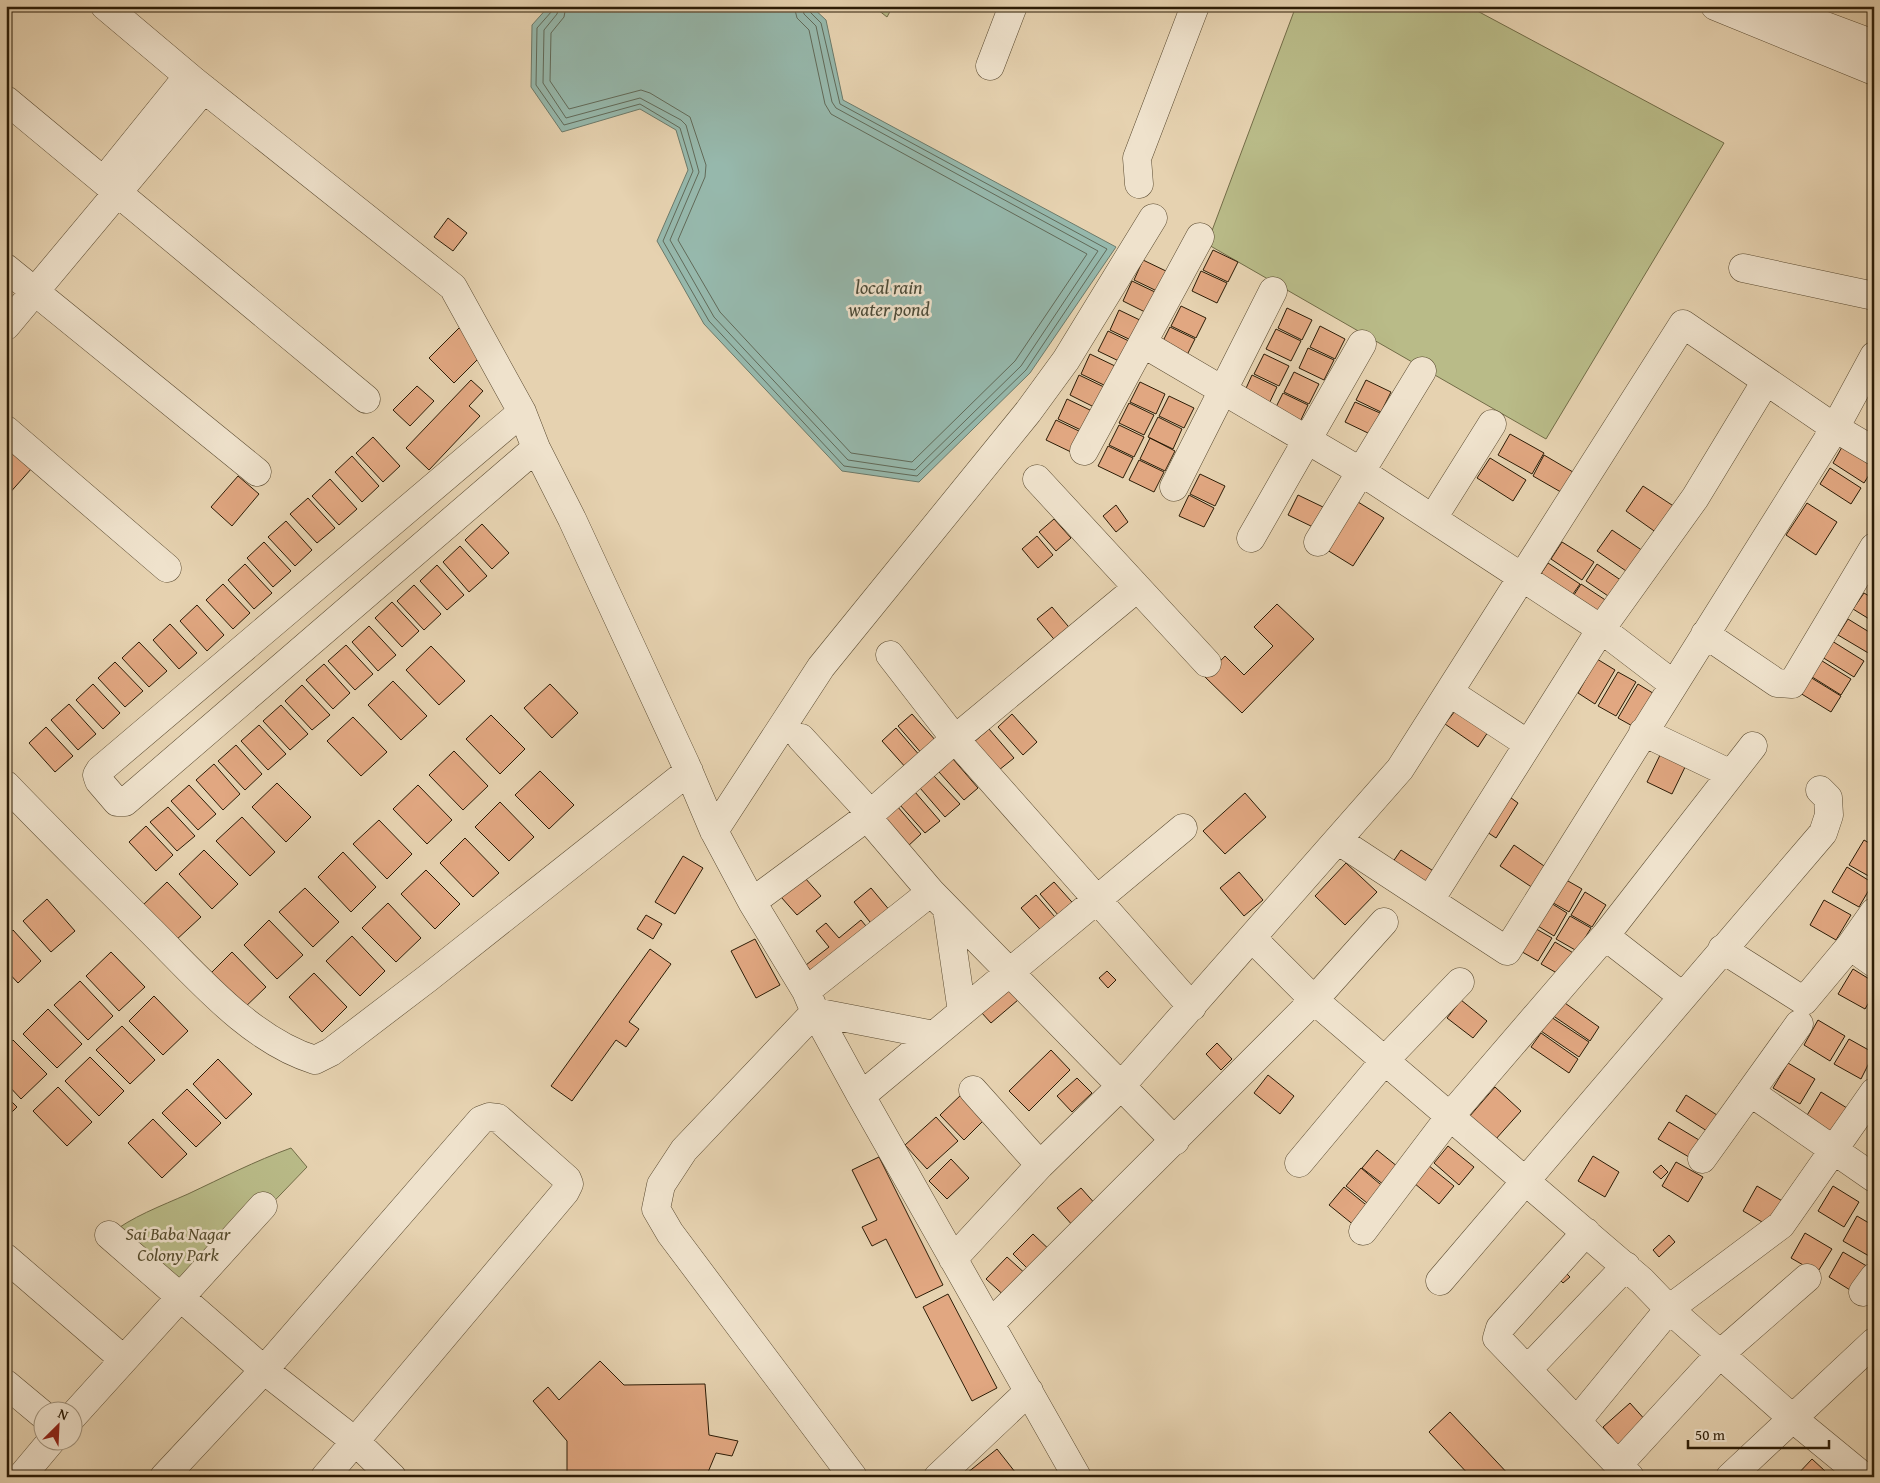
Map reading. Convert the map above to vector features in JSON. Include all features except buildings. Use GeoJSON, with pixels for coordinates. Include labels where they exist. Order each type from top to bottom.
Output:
{"type":"FeatureCollection","features":[{"type":"Feature","properties":{"kind":"street"},"geometry":{"type":"LineString","coordinates":[[105,6],[196,83],[453,287],[522,412],[536,448],[572,519],[689,771],[714,831],[752,902],[811,1002],[861,1096],[1077,1477]]}},
{"type":"Feature","properties":{"kind":"street"},"geometry":{"type":"LineString","coordinates":[[990,66],[1014,6]]}},
{"type":"Feature","properties":{"kind":"street"},"geometry":{"type":"LineString","coordinates":[[1139,184],[1137,158],[1195,6]]}},
{"type":"Feature","properties":{"kind":"street"},"geometry":{"type":"LineString","coordinates":[[1772,6],[1874,44]]}},
{"type":"Feature","properties":{"kind":"street"},"geometry":{"type":"LineString","coordinates":[[1720,7],[1874,71]]}},
{"type":"Feature","properties":{"kind":"street"},"geometry":{"type":"LineString","coordinates":[[6,326],[17,286],[111,187],[196,83]]}},
{"type":"Feature","properties":{"kind":"street"},"geometry":{"type":"LineString","coordinates":[[6,100],[366,399]]}},
{"type":"Feature","properties":{"kind":"street"},"geometry":{"type":"LineString","coordinates":[[714,831],[821,667],[1028,412],[1066,360],[1153,218]]}},
{"type":"Feature","properties":{"kind":"street"},"geometry":{"type":"LineString","coordinates":[[1084,451],[1144,344],[1200,237]]}},
{"type":"Feature","properties":{"kind":"street"},"geometry":{"type":"LineString","coordinates":[[1743,268],[1874,296]]}},
{"type":"Feature","properties":{"kind":"street"},"geometry":{"type":"LineString","coordinates":[[17,286],[257,472]]}},
{"type":"Feature","properties":{"kind":"street"},"geometry":{"type":"LineString","coordinates":[[1174,487],[1273,291]]}},
{"type":"Feature","properties":{"kind":"street"},"geometry":{"type":"LineString","coordinates":[[953,1259],[1040,1165],[1121,1086],[1253,939],[1400,769],[1683,324],[1835,428],[1874,451]]}},
{"type":"Feature","properties":{"kind":"street"},"geometry":{"type":"LineString","coordinates":[[1144,344],[1360,471],[1601,629],[1673,684]]}},
{"type":"Feature","properties":{"kind":"street"},"geometry":{"type":"LineString","coordinates":[[1251,538],[1362,344]]}},
{"type":"Feature","properties":{"kind":"street"},"geometry":{"type":"LineString","coordinates":[[1338,840],[1507,951],[1835,428],[1874,356]]}},
{"type":"Feature","properties":{"kind":"street"},"geometry":{"type":"LineString","coordinates":[[1318,542],[1422,371]]}},
{"type":"Feature","properties":{"kind":"street"},"geometry":{"type":"LineString","coordinates":[[1430,900],[1601,629],[1695,498],[1766,381]]}},
{"type":"Feature","properties":{"kind":"street"},"geometry":{"type":"LineString","coordinates":[[522,412],[100,770],[97,775],[99,781],[117,802],[125,802],[536,448]]}},
{"type":"Feature","properties":{"kind":"street"},"geometry":{"type":"LineString","coordinates":[[1433,518],[1492,424]]}},
{"type":"Feature","properties":{"kind":"street"},"geometry":{"type":"LineString","coordinates":[[6,430],[167,568]]}},
{"type":"Feature","properties":{"kind":"street"},"geometry":{"type":"LineString","coordinates":[[456,468],[476,500]]}},
{"type":"Feature","properties":{"kind":"street"},"geometry":{"type":"LineString","coordinates":[[1037,479],[1207,663]]}},
{"type":"Feature","properties":{"kind":"street"},"geometry":{"type":"LineString","coordinates":[[1705,634],[1777,683],[1792,684],[1874,547]]}},
{"type":"Feature","properties":{"kind":"street"},"geometry":{"type":"LineString","coordinates":[[752,902],[869,815],[955,739],[1137,588]]}},
{"type":"Feature","properties":{"kind":"street"},"geometry":{"type":"LineString","coordinates":[[890,654],[955,739],[1192,1008]]}},
{"type":"Feature","properties":{"kind":"street"},"geometry":{"type":"LineString","coordinates":[[1448,692],[1528,744]]}},
{"type":"Feature","properties":{"kind":"street"},"geometry":{"type":"LineString","coordinates":[[1643,732],[1731,774]]}},
{"type":"Feature","properties":{"kind":"street"},"geometry":{"type":"LineString","coordinates":[[801,738],[869,815],[939,901],[1175,1141]]}},
{"type":"Feature","properties":{"kind":"street"},"geometry":{"type":"LineString","coordinates":[[1362,1231],[1451,1115],[1605,936],[1753,746]]}},
{"type":"Feature","properties":{"kind":"street"},"geometry":{"type":"LineString","coordinates":[[6,785],[227,1006],[270,1038],[302,1056],[315,1060],[331,1052],[428,978],[689,771]]}},
{"type":"Feature","properties":{"kind":"street"},"geometry":{"type":"LineString","coordinates":[[1440,1281],[1823,833],[1828,815],[1828,798],[1820,790]]}},
{"type":"Feature","properties":{"kind":"street"},"geometry":{"type":"LineString","coordinates":[[861,1096],[1098,901],[1183,828]]}},
{"type":"Feature","properties":{"kind":"street"},"geometry":{"type":"LineString","coordinates":[[853,1477],[670,1233],[656,1209],[661,1185],[684,1150],[811,1002],[939,901]]}},
{"type":"Feature","properties":{"kind":"street"},"geometry":{"type":"LineString","coordinates":[[939,901],[962,1012]]}},
{"type":"Feature","properties":{"kind":"street"},"geometry":{"type":"LineString","coordinates":[[1722,949],[1804,1001],[1850,946],[1874,912]]}},
{"type":"Feature","properties":{"kind":"street"},"geometry":{"type":"LineString","coordinates":[[991,1323],[1314,1000],[1384,922]]}},
{"type":"Feature","properties":{"kind":"street"},"geometry":{"type":"LineString","coordinates":[[1605,936],[1682,996]]}},
{"type":"Feature","properties":{"kind":"street"},"geometry":{"type":"LineString","coordinates":[[1253,939],[1314,1000],[1386,1059],[1626,1266],[1669,1309],[1791,1417],[1864,1477]]}},
{"type":"Feature","properties":{"kind":"street"},"geometry":{"type":"LineString","coordinates":[[1850,946],[1874,963]]}},
{"type":"Feature","properties":{"kind":"street"},"geometry":{"type":"LineString","coordinates":[[1299,1163],[1386,1059],[1460,982]]}},
{"type":"Feature","properties":{"kind":"street"},"geometry":{"type":"LineString","coordinates":[[811,1002],[934,1035]]}},
{"type":"Feature","properties":{"kind":"street"},"geometry":{"type":"LineString","coordinates":[[1702,1159],[1799,1024]]}},
{"type":"Feature","properties":{"kind":"street"},"geometry":{"type":"LineString","coordinates":[[973,1090],[1040,1165]]}},
{"type":"Feature","properties":{"kind":"street"},"geometry":{"type":"LineString","coordinates":[[1750,1092],[1874,1178]]}},
{"type":"Feature","properties":{"kind":"street"},"geometry":{"type":"LineString","coordinates":[[1577,1421],[1669,1309],[1781,1225],[1874,1092]]}},
{"type":"Feature","properties":{"kind":"street"},"geometry":{"type":"LineString","coordinates":[[164,1477],[264,1370],[481,1120],[489,1117],[498,1118],[566,1179],[569,1184],[565,1192],[325,1477]]}},
{"type":"Feature","properties":{"kind":"street"},"geometry":{"type":"LineString","coordinates":[[82,1406],[263,1206]]}},
{"type":"Feature","properties":{"kind":"street"},"geometry":{"type":"LineString","coordinates":[[1586,1232],[1497,1333],[1497,1338],[1624,1470],[1720,1354],[1807,1278]]}},
{"type":"Feature","properties":{"kind":"street"},"geometry":{"type":"LineString","coordinates":[[109,1235],[180,1299],[264,1370],[356,1442],[392,1477]]}},
{"type":"Feature","properties":{"kind":"street"},"geometry":{"type":"LineString","coordinates":[[10,1266],[123,1359]]}},
{"type":"Feature","properties":{"kind":"street"},"geometry":{"type":"LineString","coordinates":[[1528,1369],[1626,1266]]}},
{"type":"Feature","properties":{"kind":"street"},"geometry":{"type":"LineString","coordinates":[[1730,1477],[1791,1417],[1874,1342]]}},
{"type":"Feature","properties":{"kind":"street"},"geometry":{"type":"LineString","coordinates":[[6,1384],[32,1406]]}},
{"type":"Feature","properties":{"kind":"street"},"geometry":{"type":"LineString","coordinates":[[938,1477],[1028,1391]]}},
{"type":"Feature","properties":{"kind":"street"},"geometry":{"type":"LineString","coordinates":[[21,1477],[44,1450]]}},
{"type":"Feature","properties":{"kind":"green space"},"geometry":{"type":"Polygon","coordinates":[[[873,6],[893,6],[887,17],[873,6]]]}},
{"type":"Feature","properties":{"kind":"green space"},"geometry":{"type":"Polygon","coordinates":[[[1296,6],[1468,6],[1724,143],[1546,439],[1207,244],[1296,6]]]}},
{"type":"Feature","properties":{"kind":"green space","name":"Sai Baba Nagar Colony Park"},"geometry":{"type":"Polygon","coordinates":[[[291,1148],[307,1167],[180,1299],[109,1235],[147,1212],[291,1148]]]}},
{"type":"Feature","properties":{"kind":"water","name":"local rain water pond"},"geometry":{"type":"Polygon","coordinates":[[[549,6],[811,6],[826,20],[843,100],[1116,247],[1030,373],[919,482],[842,471],[704,324],[657,241],[688,170],[676,130],[640,109],[562,132],[531,87],[532,25],[549,6]]]}}]}
